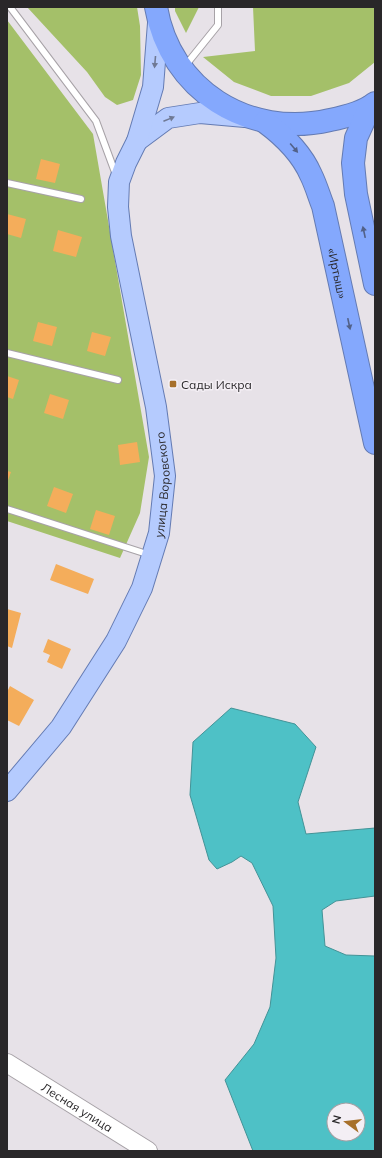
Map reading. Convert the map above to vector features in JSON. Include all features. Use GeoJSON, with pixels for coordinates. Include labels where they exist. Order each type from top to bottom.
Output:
{"type":"FeatureCollection","features":[{"type":"Feature","properties":{"kind":"highway","name":"«Иртыш»"},"geometry":{"type":"LineString","coordinates":[[157,15],[168,47],[182,70],[200,90],[222,106],[256,119],[284,136],[298,152],[311,174],[323,206],[375,443]]}},
{"type":"Feature","properties":{"kind":"highway","name":"«Иртыш»"},"geometry":{"type":"LineString","coordinates":[[256,119],[292,125],[318,123],[345,117],[373,105]]}},
{"type":"Feature","properties":{"kind":"highway","name":"«Иртыш»"},"geometry":{"type":"LineString","coordinates":[[373,105],[356,138],[353,163],[356,194],[375,284]]}},
{"type":"Feature","properties":{"kind":"main road","name":"улица Воровского"},"geometry":{"type":"LineString","coordinates":[[7,791],[61,727],[116,641],[142,588],[159,533],[165,476],[156,407],[121,236],[118,207],[119,182],[137,141],[153,87],[157,15]]}},
{"type":"Feature","properties":{"kind":"main road"},"geometry":{"type":"LineString","coordinates":[[137,141],[168,118],[200,113],[256,119]]}},
{"type":"Feature","properties":{"kind":"street","name":"Лесная улица"},"geometry":{"type":"LineString","coordinates":[[7,1063],[148,1151]]}},
{"type":"Feature","properties":{"kind":"lane"},"geometry":{"type":"LineString","coordinates":[[10,7],[96,121],[119,182]]}},
{"type":"Feature","properties":{"kind":"lane"},"geometry":{"type":"LineString","coordinates":[[182,70],[218,25],[218,7]]}},
{"type":"Feature","properties":{"kind":"lane"},"geometry":{"type":"LineString","coordinates":[[7,183],[81,199]]}},
{"type":"Feature","properties":{"kind":"lane"},"geometry":{"type":"LineString","coordinates":[[7,352],[118,380]]}},
{"type":"Feature","properties":{"kind":"lane"},"geometry":{"type":"LineString","coordinates":[[7,509],[152,555]]}},
{"type":"Feature","properties":{"kind":"green space"},"geometry":{"type":"Polygon","coordinates":[[[27,7],[137,7],[140,26],[141,75],[133,100],[117,105],[105,97],[87,72],[27,7]]]}},
{"type":"Feature","properties":{"kind":"green space"},"geometry":{"type":"Polygon","coordinates":[[[175,7],[199,7],[186,33],[175,11],[175,7]]]}},
{"type":"Feature","properties":{"kind":"green space"},"geometry":{"type":"Polygon","coordinates":[[[253,7],[375,7],[375,62],[349,83],[311,96],[271,96],[234,82],[203,57],[255,51],[253,7]]]}},
{"type":"Feature","properties":{"kind":"green space"},"geometry":{"type":"Polygon","coordinates":[[[7,20],[93,134],[149,457],[140,513],[120,558],[7,521],[7,20]]]}},
{"type":"Feature","properties":{"kind":"water"},"geometry":{"type":"Polygon","coordinates":[[[231,708],[295,724],[316,747],[298,802],[306,834],[375,828],[375,896],[336,901],[322,910],[325,946],[346,955],[375,956],[375,1151],[253,1151],[225,1080],[254,1044],[270,1007],[276,958],[273,906],[252,863],[241,856],[217,869],[209,860],[190,795],[193,742],[231,708]]]}},
{"type":"Feature","properties":{"kind":"building"},"geometry":{"type":"Polygon","coordinates":[[[41,159],[60,164],[55,183],[36,179],[41,159]]]}},
{"type":"Feature","properties":{"kind":"building"},"geometry":{"type":"Polygon","coordinates":[[[7,214],[26,219],[21,238],[7,234],[7,214]]]}},
{"type":"Feature","properties":{"kind":"building"},"geometry":{"type":"Polygon","coordinates":[[[58,230],[82,237],[76,257],[53,251],[58,230]]]}},
{"type":"Feature","properties":{"kind":"building"},"geometry":{"type":"Polygon","coordinates":[[[38,322],[57,327],[52,346],[33,341],[38,322]]]}},
{"type":"Feature","properties":{"kind":"building"},"geometry":{"type":"Polygon","coordinates":[[[92,332],[111,337],[105,356],[87,351],[92,332]]]}},
{"type":"Feature","properties":{"kind":"building"},"geometry":{"type":"Polygon","coordinates":[[[7,376],[19,380],[13,399],[7,397],[7,376]]]}},
{"type":"Feature","properties":{"kind":"building"},"geometry":{"type":"Polygon","coordinates":[[[50,394],[69,400],[63,419],[44,413],[50,394]]]}},
{"type":"Feature","properties":{"kind":"building"},"geometry":{"type":"Polygon","coordinates":[[[137,442],[140,462],[120,465],[118,445],[137,442]]]}},
{"type":"Feature","properties":{"kind":"building"},"geometry":{"type":"Polygon","coordinates":[[[7,471],[11,472],[7,483],[7,471]]]}},
{"type":"Feature","properties":{"kind":"building"},"geometry":{"type":"Polygon","coordinates":[[[54,487],[73,494],[66,513],[47,506],[54,487]]]}},
{"type":"Feature","properties":{"kind":"building"},"geometry":{"type":"Polygon","coordinates":[[[96,510],[115,516],[109,535],[90,529],[96,510]]]}},
{"type":"Feature","properties":{"kind":"building"},"geometry":{"type":"Polygon","coordinates":[[[56,564],[94,579],[88,594],[50,580],[56,564]]]}},
{"type":"Feature","properties":{"kind":"building"},"geometry":{"type":"Polygon","coordinates":[[[7,609],[21,613],[12,648],[7,646],[7,609]]]}},
{"type":"Feature","properties":{"kind":"building"},"geometry":{"type":"Polygon","coordinates":[[[48,639],[71,649],[62,669],[47,662],[50,655],[43,652],[48,639]]]}},
{"type":"Feature","properties":{"kind":"building"},"geometry":{"type":"Polygon","coordinates":[[[10,686],[34,700],[19,726],[7,720],[7,692],[10,686]]]}},
{"type":"Feature","properties":{"kind":"place","name":"Сады Искра"},"geometry":{"type":"Point","coordinates":[173,384]}}]}
